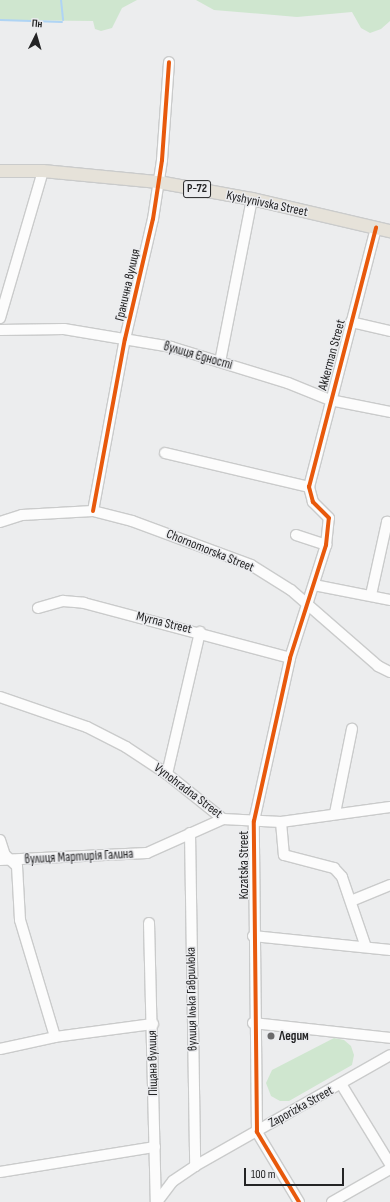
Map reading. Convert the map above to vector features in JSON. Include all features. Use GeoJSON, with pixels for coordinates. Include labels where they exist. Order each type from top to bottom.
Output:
{"type":"FeatureCollection","features":[{"type":"Feature","properties":{"kind":"main road","name":"Kyshynivska Street"},"geometry":{"type":"LineString","coordinates":[[0,171],[42,171],[158,182],[252,199],[390,231]]}},
{"type":"Feature","properties":{"kind":"street","name":"Гранична вулиця"},"geometry":{"type":"LineString","coordinates":[[93,511],[125,339],[153,219],[158,182],[169,62]]}},
{"type":"Feature","properties":{"kind":"street"},"geometry":{"type":"LineString","coordinates":[[0,318],[42,171]]}},
{"type":"Feature","properties":{"kind":"street"},"geometry":{"type":"LineString","coordinates":[[220,362],[252,199]]}},
{"type":"Feature","properties":{"kind":"street","name":"Akkerman Street"},"geometry":{"type":"LineString","coordinates":[[309,487],[330,400],[376,228]]}},
{"type":"Feature","properties":{"kind":"street"},"geometry":{"type":"LineString","coordinates":[[351,322],[390,331]]}},
{"type":"Feature","properties":{"kind":"street","name":"вулиця Єдності"},"geometry":{"type":"LineString","coordinates":[[0,330],[64,329],[171,347],[220,362],[330,400],[390,412]]}},
{"type":"Feature","properties":{"kind":"street"},"geometry":{"type":"LineString","coordinates":[[165,453],[309,487]]}},
{"type":"Feature","properties":{"kind":"street","name":"Kozatska Street"},"geometry":{"type":"LineString","coordinates":[[298,1202],[257,1132],[253,936],[254,821],[290,658],[326,545],[329,518],[313,502],[309,487]]}},
{"type":"Feature","properties":{"kind":"street","name":"Chornomorska Street"},"geometry":{"type":"LineString","coordinates":[[0,522],[22,515],[93,511],[132,521],[251,565],[291,590],[378,666],[390,672]]}},
{"type":"Feature","properties":{"kind":"street"},"geometry":{"type":"LineString","coordinates":[[371,595],[387,522],[390,523]]}},
{"type":"Feature","properties":{"kind":"street"},"geometry":{"type":"LineString","coordinates":[[296,535],[326,545]]}},
{"type":"Feature","properties":{"kind":"street"},"geometry":{"type":"LineString","coordinates":[[314,585],[371,595],[390,600]]}},
{"type":"Feature","properties":{"kind":"street","name":"Myrna Street"},"geometry":{"type":"LineString","coordinates":[[38,608],[54,602],[76,601],[200,632],[290,658]]}},
{"type":"Feature","properties":{"kind":"street"},"geometry":{"type":"LineString","coordinates":[[167,774],[200,632]]}},
{"type":"Feature","properties":{"kind":"street","name":"Vynohradna Street"},"geometry":{"type":"LineString","coordinates":[[0,697],[87,727],[126,747],[167,774],[224,820],[281,822],[335,813],[390,807]]}},
{"type":"Feature","properties":{"kind":"street"},"geometry":{"type":"LineString","coordinates":[[335,813],[352,729]]}},
{"type":"Feature","properties":{"kind":"street","name":"вулиця Мартирія Галина"},"geometry":{"type":"LineString","coordinates":[[5,860],[146,853],[190,832],[224,820]]}},
{"type":"Feature","properties":{"kind":"street"},"geometry":{"type":"LineString","coordinates":[[281,822],[284,855],[334,868],[347,886],[366,947]]}},
{"type":"Feature","properties":{"kind":"street","name":"вулиця Ілька Гаврилюка"},"geometry":{"type":"LineString","coordinates":[[190,832],[195,1166]]}},
{"type":"Feature","properties":{"kind":"street"},"geometry":{"type":"LineString","coordinates":[[0,840],[5,860],[17,866],[20,920],[54,1037]]}},
{"type":"Feature","properties":{"kind":"street"},"geometry":{"type":"LineString","coordinates":[[351,901],[390,886]]}},
{"type":"Feature","properties":{"kind":"street","name":"Піщана вулиця"},"geometry":{"type":"LineString","coordinates":[[149,923],[153,1024],[156,1202]]}},
{"type":"Feature","properties":{"kind":"street"},"geometry":{"type":"LineString","coordinates":[[253,936],[390,950]]}},
{"type":"Feature","properties":{"kind":"street"},"geometry":{"type":"LineString","coordinates":[[254,1023],[390,1038]]}},
{"type":"Feature","properties":{"kind":"street"},"geometry":{"type":"LineString","coordinates":[[0,1049],[54,1037],[153,1024]]}},
{"type":"Feature","properties":{"kind":"street","name":"Zaporizka Street"},"geometry":{"type":"LineString","coordinates":[[156,1202],[173,1181],[195,1166],[390,1055]]}},
{"type":"Feature","properties":{"kind":"street"},"geometry":{"type":"LineString","coordinates":[[341,1084],[390,1164]]}},
{"type":"Feature","properties":{"kind":"street"},"geometry":{"type":"LineString","coordinates":[[0,1172],[155,1147]]}},
{"type":"Feature","properties":{"kind":"street"},"geometry":{"type":"LineString","coordinates":[[332,1202],[390,1169]]}},
{"type":"Feature","properties":{"kind":"street"},"geometry":{"type":"LineString","coordinates":[[156,1176],[163,1183],[173,1181]]}},
{"type":"Feature","properties":{"kind":"green space"},"geometry":{"type":"Polygon","coordinates":[[[0,0],[137,0],[122,8],[112,28],[101,31],[95,29],[93,21],[0,20],[0,0]]]}},
{"type":"Feature","properties":{"kind":"green space"},"geometry":{"type":"Polygon","coordinates":[[[196,0],[390,0],[390,21],[381,29],[370,33],[361,28],[352,12],[297,17],[214,10],[196,0]]]}},
{"type":"Feature","properties":{"kind":"green space"},"geometry":{"type":"Polygon","coordinates":[[[334,1038],[344,1040],[351,1046],[354,1055],[352,1065],[289,1101],[280,1101],[271,1096],[266,1083],[272,1070],[334,1038]]]}},
{"type":"Feature","properties":{"kind":"waterway"},"geometry":{"type":"LineString","coordinates":[[61,0],[63,20]]}},
{"type":"Feature","properties":{"kind":"waterway"},"geometry":{"type":"LineString","coordinates":[[0,20],[62,22]]}},
{"type":"Feature","properties":{"kind":"cycle path"},"geometry":{"type":"LineString","coordinates":[[93,511],[125,339],[153,219],[162,160],[169,62]]}},
{"type":"Feature","properties":{"kind":"cycle path"},"geometry":{"type":"LineString","coordinates":[[299,1202],[257,1132],[254,821],[290,658],[326,545],[329,518],[313,502],[309,487],[376,228]]}},
{"type":"Feature","properties":{"kind":"place","name":"Ледим"},"geometry":{"type":"Point","coordinates":[271,1036]}}]}
